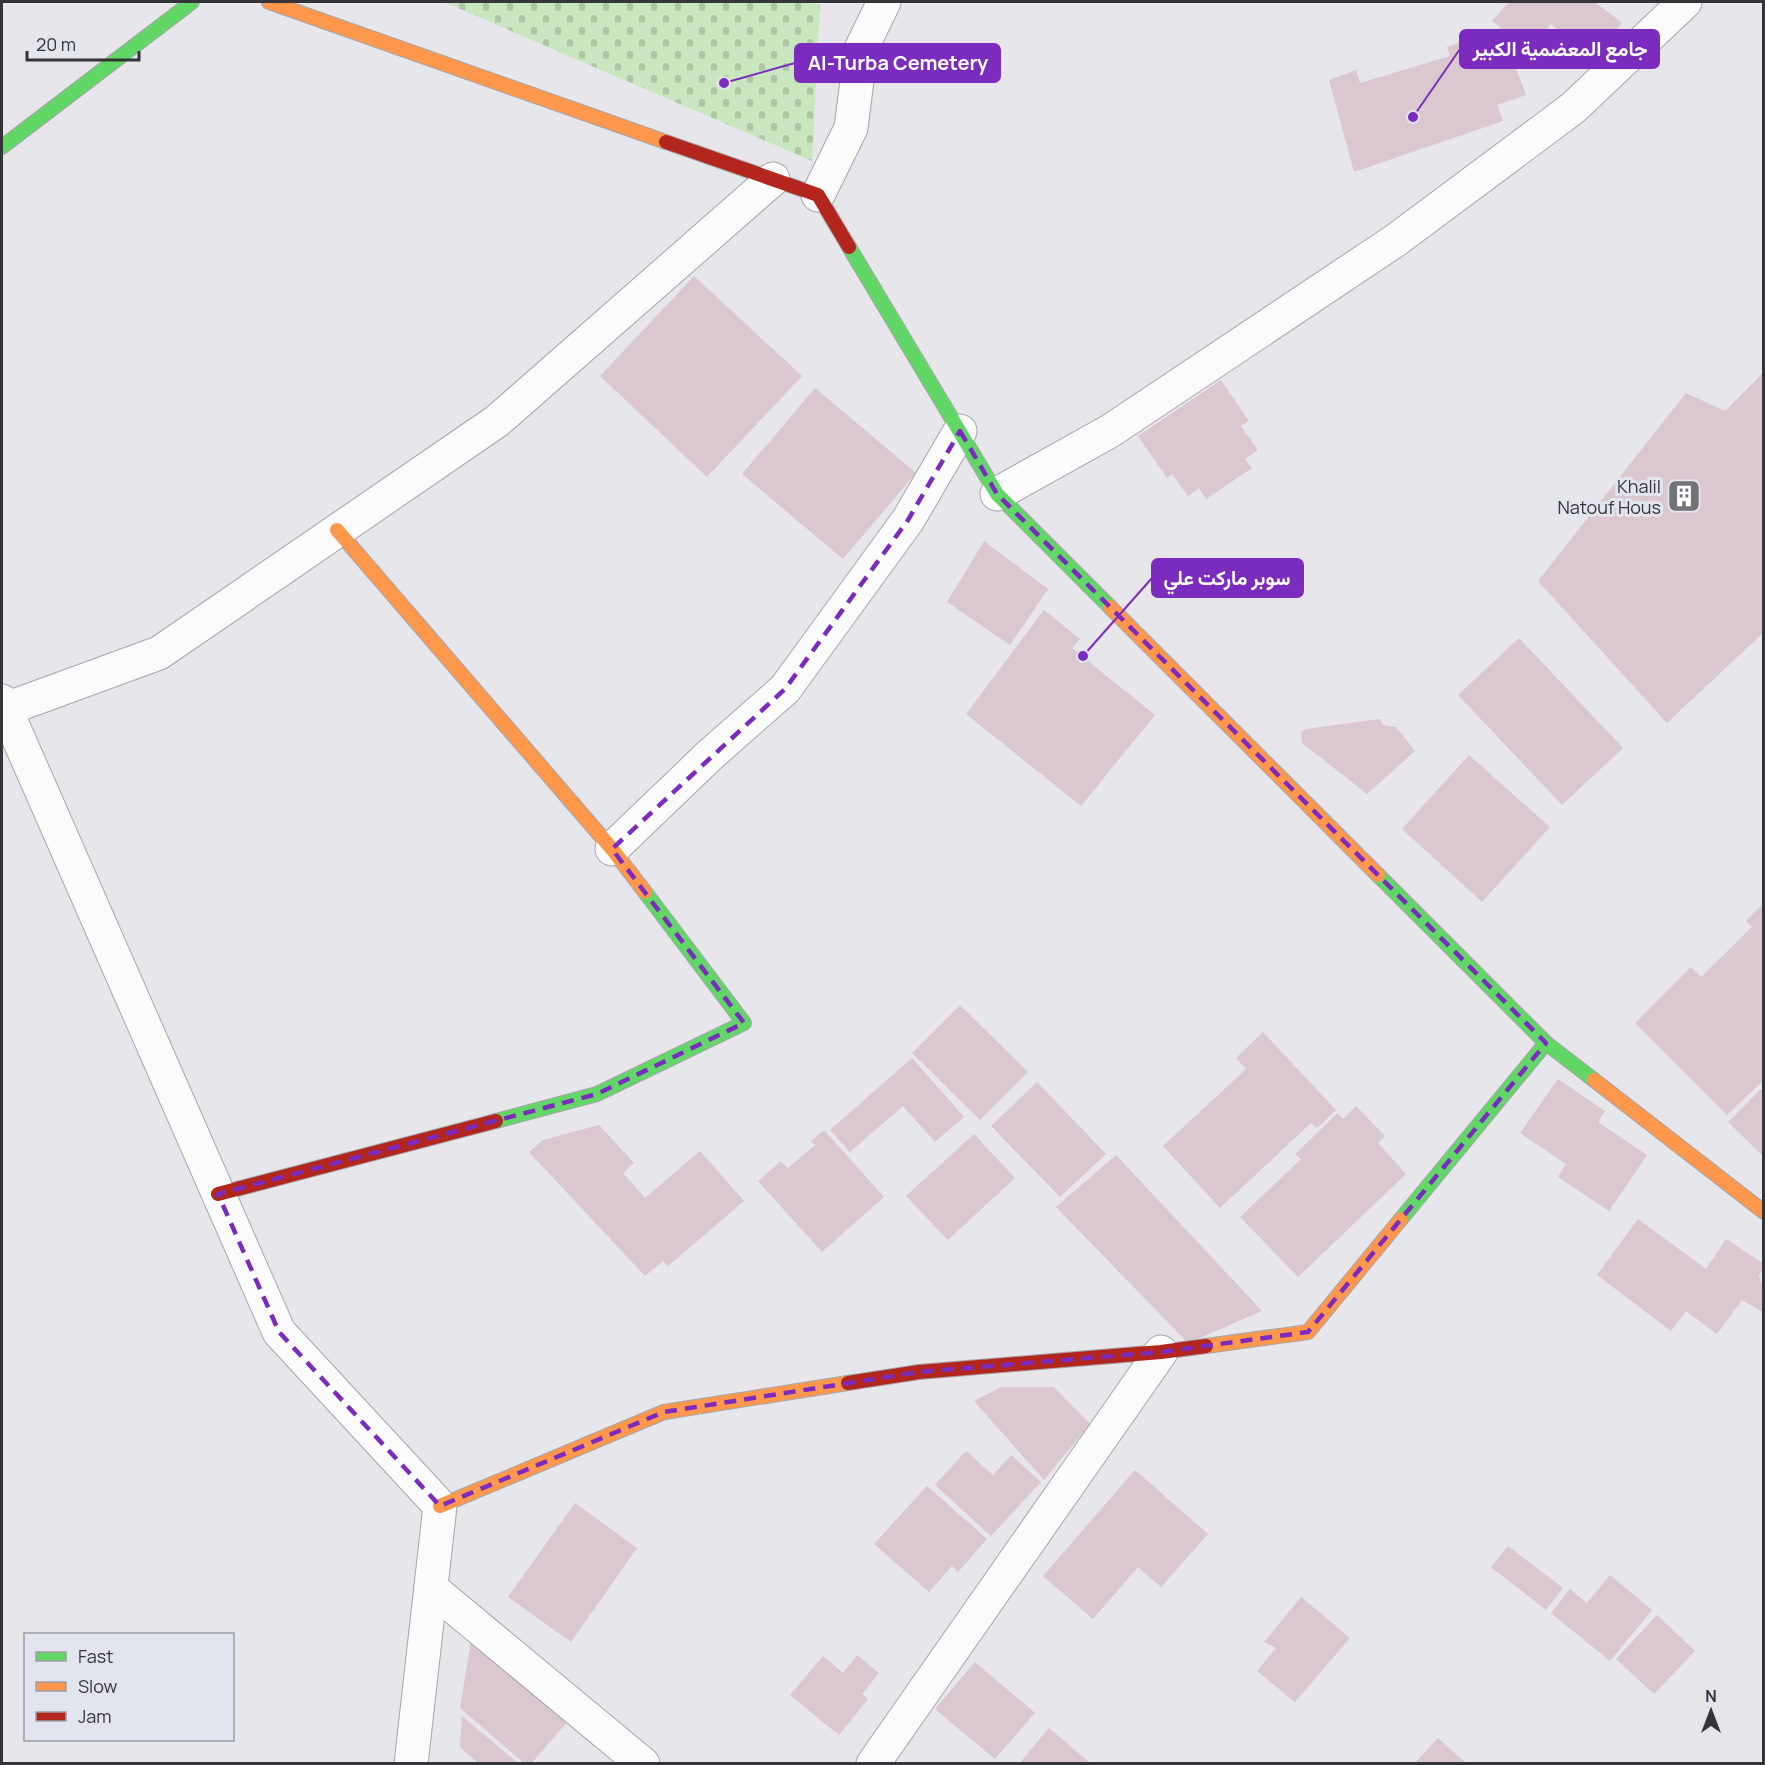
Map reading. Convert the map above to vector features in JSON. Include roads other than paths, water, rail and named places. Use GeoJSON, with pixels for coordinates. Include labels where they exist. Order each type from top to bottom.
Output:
{"type":"FeatureCollection","features":[{"type":"Feature","properties":{"kind":"street"},"geometry":{"type":"LineString","coordinates":[[2,147],[192,2]]}},
{"type":"Feature","properties":{"kind":"street"},"geometry":{"type":"LineString","coordinates":[[269,2],[818,195],[997,494],[1546,1043],[1764,1212]]}},
{"type":"Feature","properties":{"kind":"street"},"geometry":{"type":"LineString","coordinates":[[818,195],[851,128],[861,49],[884,2]]}},
{"type":"Feature","properties":{"kind":"street"},"geometry":{"type":"LineString","coordinates":[[997,494],[1110,431],[1396,240],[1573,108],[1686,2]]}},
{"type":"Feature","properties":{"kind":"street"},"geometry":{"type":"LineString","coordinates":[[411,1764],[440,1506],[279,1332],[4,705],[159,653],[497,421],[773,179]]}},
{"type":"Feature","properties":{"kind":"street"},"geometry":{"type":"LineString","coordinates":[[612,849],[710,755],[785,689],[908,520],[960,431]]}},
{"type":"Feature","properties":{"kind":"street"},"geometry":{"type":"LineString","coordinates":[[218,1194],[597,1094],[744,1023],[612,849],[337,530]]}},
{"type":"Feature","properties":{"kind":"street"},"geometry":{"type":"LineString","coordinates":[[440,1506],[664,1412],[919,1372],[1161,1352],[1308,1332],[1546,1043]]}},
{"type":"Feature","properties":{"kind":"street"},"geometry":{"type":"LineString","coordinates":[[873,1764],[1161,1352]]}},
{"type":"Feature","properties":{"kind":"street"},"geometry":{"type":"LineString","coordinates":[[431,1588],[643,1764]]}},
{"type":"Feature","properties":{"kind":"place","name":"Al-Turba Cemetery"},"geometry":{"type":"Point","coordinates":[724,83]}},
{"type":"Feature","properties":{"kind":"place","name":"جامع المعضمية الكبير"},"geometry":{"type":"Point","coordinates":[1413,117]}},
{"type":"Feature","properties":{"kind":"place","name":"Khalil Natouf Hous"},"geometry":{"type":"Point","coordinates":[1684,496]}},
{"type":"Feature","properties":{"kind":"place","name":"سوبر ماركت علي"},"geometry":{"type":"Point","coordinates":[1083,656]}}]}
